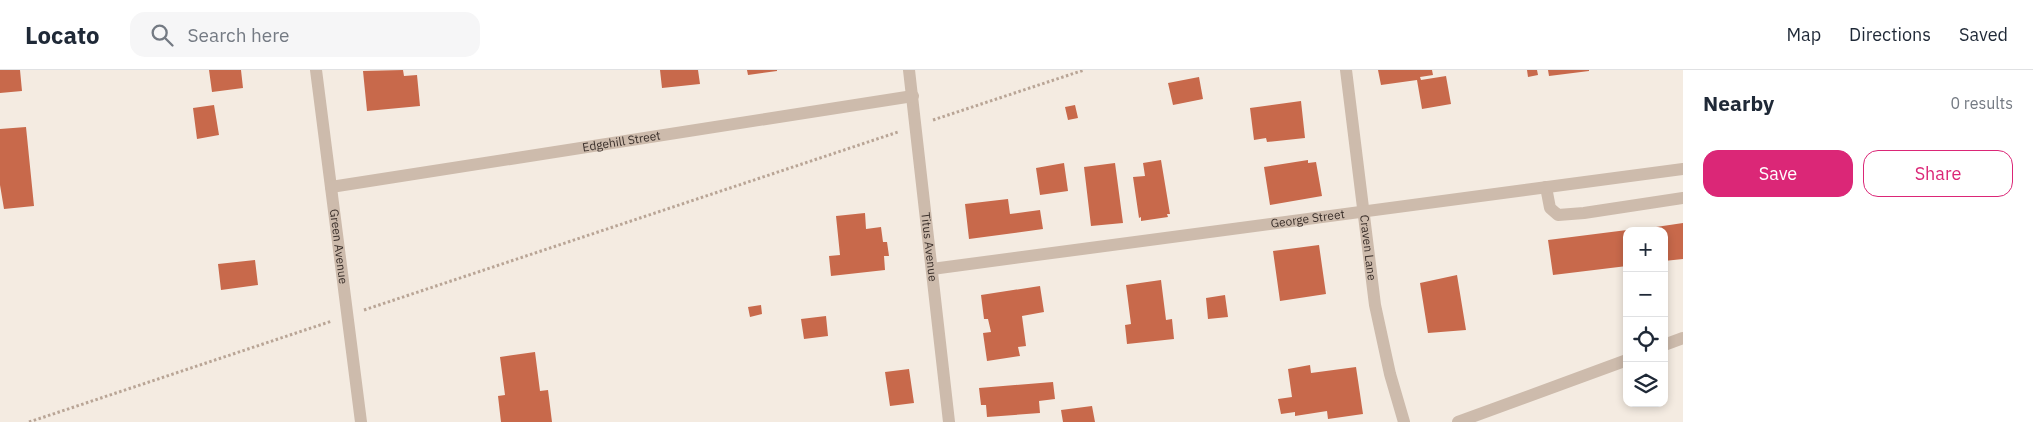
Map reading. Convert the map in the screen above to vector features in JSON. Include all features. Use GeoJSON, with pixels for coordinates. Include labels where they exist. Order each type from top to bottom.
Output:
{"type":"FeatureCollection","features":[{"type":"Feature","properties":{"kind":"street","name":"Green Avenue"},"geometry":{"type":"LineString","coordinates":[[316,70],[361,422]]}},
{"type":"Feature","properties":{"kind":"street","name":"Titus Avenue"},"geometry":{"type":"LineString","coordinates":[[909,70],[949,422]]}},
{"type":"Feature","properties":{"kind":"street","name":"Craven Lane"},"geometry":{"type":"LineString","coordinates":[[1346,70],[1375,304],[1390,374],[1404,422]]}},
{"type":"Feature","properties":{"kind":"street","name":"Edgehill Street"},"geometry":{"type":"LineString","coordinates":[[331,187],[913,96]]}},
{"type":"Feature","properties":{"kind":"street","name":"George Street"},"geometry":{"type":"LineString","coordinates":[[932,269],[1683,169]]}},
{"type":"Feature","properties":{"kind":"street"},"geometry":{"type":"LineString","coordinates":[[1546,187],[1550,208],[1558,215],[1584,213],[1683,198]]}},
{"type":"Feature","properties":{"kind":"street"},"geometry":{"type":"LineString","coordinates":[[1668,344],[1683,338]]}},
{"type":"Feature","properties":{"kind":"street"},"geometry":{"type":"LineString","coordinates":[[1458,422],[1623,361]]}},
{"type":"Feature","properties":{"kind":"path"},"geometry":{"type":"LineString","coordinates":[[29,422],[1084,70]]}},
{"type":"Feature","properties":{"kind":"building"},"geometry":{"type":"Polygon","coordinates":[[[0,70],[20,70],[22,91],[0,93],[0,70]]]}},
{"type":"Feature","properties":{"kind":"building"},"geometry":{"type":"Polygon","coordinates":[[[209,70],[241,70],[243,88],[212,92],[209,70]]]}},
{"type":"Feature","properties":{"kind":"building"},"geometry":{"type":"Polygon","coordinates":[[[403,70],[404,76],[417,75],[420,106],[367,111],[363,71],[403,70]]]}},
{"type":"Feature","properties":{"kind":"building"},"geometry":{"type":"Polygon","coordinates":[[[660,70],[698,70],[700,84],[662,88],[660,70]]]}},
{"type":"Feature","properties":{"kind":"building"},"geometry":{"type":"Polygon","coordinates":[[[747,70],[777,70],[777,71],[748,75],[747,70]]]}},
{"type":"Feature","properties":{"kind":"building"},"geometry":{"type":"Polygon","coordinates":[[[1378,70],[1432,70],[1433,75],[1420,77],[1421,80],[1446,76],[1451,104],[1422,109],[1417,80],[1381,85],[1378,70]]]}},
{"type":"Feature","properties":{"kind":"building"},"geometry":{"type":"Polygon","coordinates":[[[1527,70],[1537,70],[1538,75],[1528,77],[1527,70]]]}},
{"type":"Feature","properties":{"kind":"building"},"geometry":{"type":"Polygon","coordinates":[[[1548,70],[1589,70],[1589,71],[1549,76],[1548,70]]]}},
{"type":"Feature","properties":{"kind":"building"},"geometry":{"type":"Polygon","coordinates":[[[1199,77],[1203,99],[1173,105],[1168,83],[1199,77]]]}},
{"type":"Feature","properties":{"kind":"building"},"geometry":{"type":"Polygon","coordinates":[[[1301,101],[1305,138],[1267,142],[1266,138],[1254,140],[1250,108],[1301,101]]]}},
{"type":"Feature","properties":{"kind":"building"},"geometry":{"type":"Polygon","coordinates":[[[214,105],[219,135],[197,139],[193,108],[214,105]]]}},
{"type":"Feature","properties":{"kind":"building"},"geometry":{"type":"Polygon","coordinates":[[[1075,105],[1078,118],[1068,120],[1065,107],[1075,105]]]}},
{"type":"Feature","properties":{"kind":"building"},"geometry":{"type":"Polygon","coordinates":[[[26,127],[34,206],[4,209],[0,185],[0,129],[26,127]]]}},
{"type":"Feature","properties":{"kind":"building"},"geometry":{"type":"Polygon","coordinates":[[[1161,160],[1170,214],[1167,214],[1168,217],[1141,221],[1133,177],[1145,176],[1143,163],[1161,160]]]}},
{"type":"Feature","properties":{"kind":"building"},"geometry":{"type":"Polygon","coordinates":[[[1308,160],[1308,163],[1316,162],[1322,196],[1270,205],[1264,167],[1308,160]]]}},
{"type":"Feature","properties":{"kind":"building"},"geometry":{"type":"Polygon","coordinates":[[[1064,163],[1068,191],[1040,195],[1036,168],[1064,163]]]}},
{"type":"Feature","properties":{"kind":"building"},"geometry":{"type":"Polygon","coordinates":[[[1115,163],[1123,223],[1091,226],[1084,167],[1115,163]]]}},
{"type":"Feature","properties":{"kind":"building"},"geometry":{"type":"Polygon","coordinates":[[[1008,199],[1010,214],[1040,210],[1043,229],[969,239],[965,204],[1008,199]]]}},
{"type":"Feature","properties":{"kind":"building"},"geometry":{"type":"Polygon","coordinates":[[[865,213],[866,229],[881,227],[883,242],[887,242],[889,256],[884,256],[885,270],[831,276],[829,256],[840,255],[836,216],[865,213]]]}},
{"type":"Feature","properties":{"kind":"building"},"geometry":{"type":"Polygon","coordinates":[[[1683,223],[1683,259],[1668,261],[1668,227],[1656,227],[1683,223]]]}},
{"type":"Feature","properties":{"kind":"building"},"geometry":{"type":"Polygon","coordinates":[[[1623,231],[1623,266],[1553,275],[1548,240],[1623,231]]]}},
{"type":"Feature","properties":{"kind":"building"},"geometry":{"type":"Polygon","coordinates":[[[1319,245],[1326,294],[1280,301],[1273,251],[1319,245]]]}},
{"type":"Feature","properties":{"kind":"building"},"geometry":{"type":"Polygon","coordinates":[[[255,260],[258,285],[221,290],[218,264],[255,260]]]}},
{"type":"Feature","properties":{"kind":"building"},"geometry":{"type":"Polygon","coordinates":[[[1457,275],[1466,330],[1428,333],[1420,283],[1457,275]]]}},
{"type":"Feature","properties":{"kind":"building"},"geometry":{"type":"Polygon","coordinates":[[[1161,280],[1166,320],[1172,319],[1174,339],[1127,344],[1125,325],[1131,324],[1126,285],[1161,280]]]}},
{"type":"Feature","properties":{"kind":"building"},"geometry":{"type":"Polygon","coordinates":[[[1040,286],[1044,312],[1022,316],[1026,346],[1018,347],[1020,356],[987,361],[983,333],[991,332],[988,319],[984,319],[981,295],[1040,286]]]}},
{"type":"Feature","properties":{"kind":"building"},"geometry":{"type":"Polygon","coordinates":[[[1225,295],[1228,317],[1208,319],[1206,298],[1225,295]]]}},
{"type":"Feature","properties":{"kind":"building"},"geometry":{"type":"Polygon","coordinates":[[[761,305],[762,314],[750,317],[748,307],[761,305]]]}},
{"type":"Feature","properties":{"kind":"building"},"geometry":{"type":"Polygon","coordinates":[[[826,316],[828,336],[804,339],[801,319],[826,316]]]}},
{"type":"Feature","properties":{"kind":"building"},"geometry":{"type":"Polygon","coordinates":[[[535,352],[540,391],[548,390],[552,422],[501,422],[498,396],[505,395],[500,357],[535,352]]]}},
{"type":"Feature","properties":{"kind":"building"},"geometry":{"type":"Polygon","coordinates":[[[1310,365],[1311,373],[1356,367],[1363,414],[1328,419],[1327,411],[1295,416],[1295,412],[1281,414],[1278,399],[1292,397],[1288,369],[1310,365]]]}},
{"type":"Feature","properties":{"kind":"building"},"geometry":{"type":"Polygon","coordinates":[[[909,369],[914,403],[890,406],[885,372],[909,369]]]}},
{"type":"Feature","properties":{"kind":"building"},"geometry":{"type":"Polygon","coordinates":[[[1053,382],[1055,399],[1039,401],[1040,413],[987,417],[986,405],[981,405],[979,388],[1053,382]]]}},
{"type":"Feature","properties":{"kind":"building"},"geometry":{"type":"Polygon","coordinates":[[[1092,406],[1095,422],[1063,422],[1061,410],[1092,406]]]}}]}
